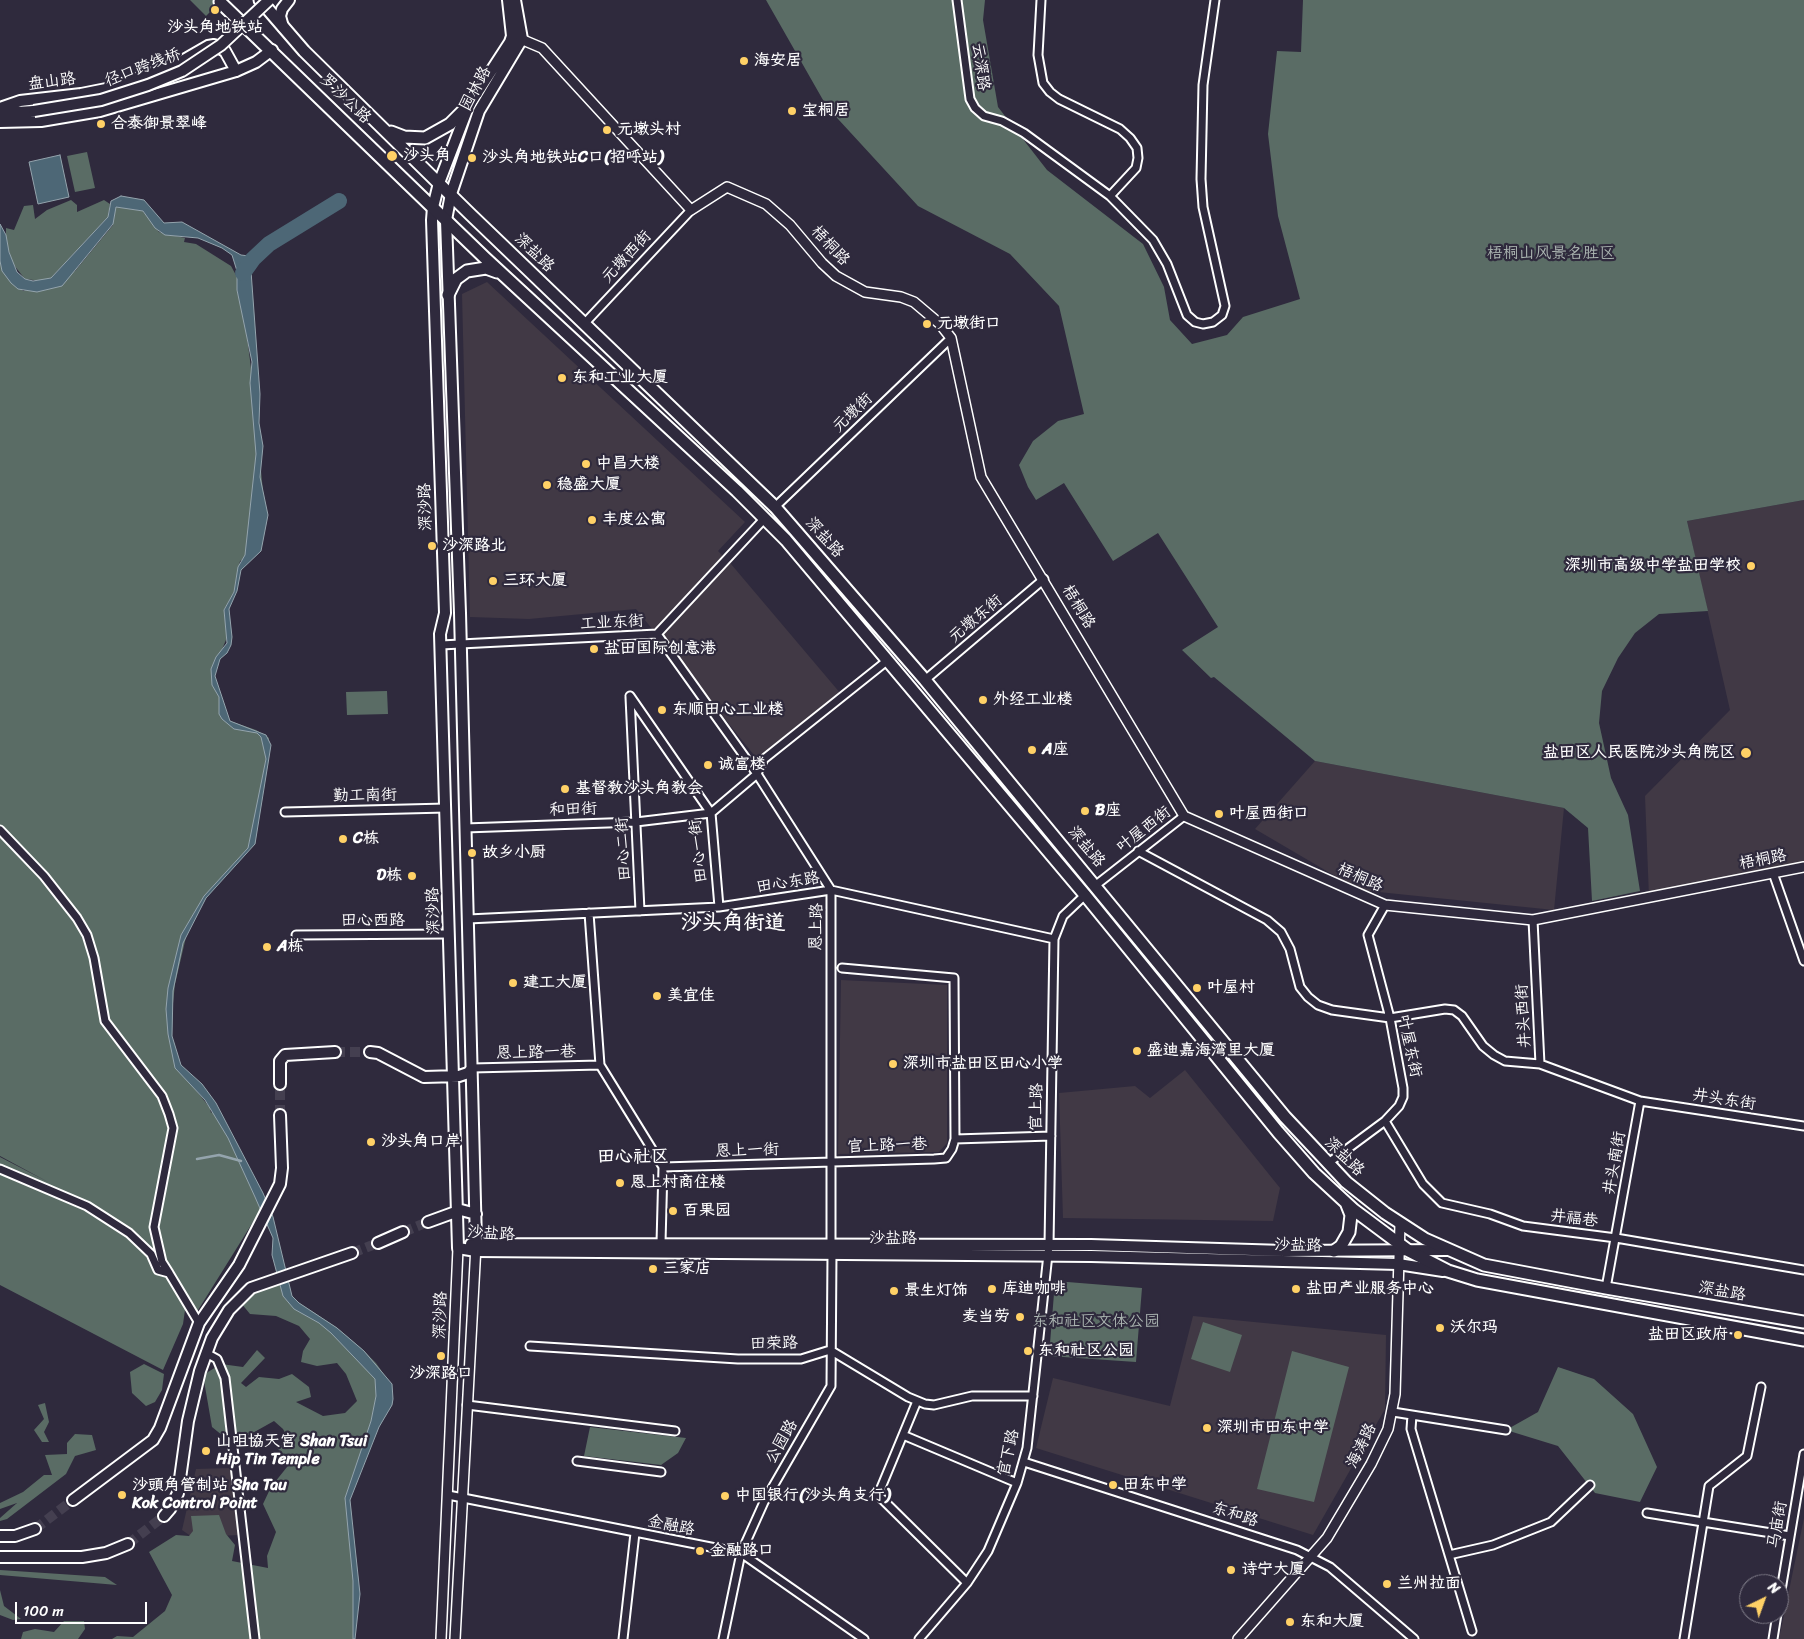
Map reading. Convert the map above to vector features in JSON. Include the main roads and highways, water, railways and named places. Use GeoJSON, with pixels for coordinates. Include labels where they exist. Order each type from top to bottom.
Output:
{"type":"FeatureCollection","features":[{"type":"Feature","properties":{"kind":"main road","name":"罗沙公路"},"geometry":{"type":"LineString","coordinates":[[260,0],[283,27],[451,194]]}},
{"type":"Feature","properties":{"kind":"main road","name":"径口跨线桥"},"geometry":{"type":"LineString","coordinates":[[34,112],[101,100],[148,85],[182,71],[221,46],[269,0]]}},
{"type":"Feature","properties":{"kind":"main road"},"geometry":{"type":"LineString","coordinates":[[283,27],[280,16],[282,9],[289,0]]}},
{"type":"Feature","properties":{"kind":"main road"},"geometry":{"type":"LineString","coordinates":[[508,0],[517,37]]}},
{"type":"Feature","properties":{"kind":"main road"},"geometry":{"type":"LineString","coordinates":[[515,0],[517,37]]}},
{"type":"Feature","properties":{"kind":"main road","name":"罗沙公路"},"geometry":{"type":"LineString","coordinates":[[220,2],[272,50],[446,220]]}},
{"type":"Feature","properties":{"kind":"main road","name":"园林路"},"geometry":{"type":"LineString","coordinates":[[440,183],[469,105],[517,37]]}},
{"type":"Feature","properties":{"kind":"main road","name":"园林路"},"geometry":{"type":"LineString","coordinates":[[451,194],[482,105],[517,37]]}},
{"type":"Feature","properties":{"kind":"main road","name":"盘山路"},"geometry":{"type":"LineString","coordinates":[[0,108],[20,101],[81,94],[111,88],[168,68],[208,46],[214,45],[224,51],[236,71]]}},
{"type":"Feature","properties":{"kind":"main road"},"geometry":{"type":"LineString","coordinates":[[0,122],[41,121],[81,115],[236,71],[256,62],[272,50]]}},
{"type":"Feature","properties":{"kind":"main road"},"geometry":{"type":"LineString","coordinates":[[380,125],[404,137],[425,138],[450,124],[469,105]]}},
{"type":"Feature","properties":{"kind":"main road","name":"盘山路"},"geometry":{"type":"LineString","coordinates":[[0,113],[34,112]]}},
{"type":"Feature","properties":{"kind":"main road","name":"深沙路"},"geometry":{"type":"LineString","coordinates":[[440,183],[433,207],[432,255],[445,613],[440,634],[458,1248]]}},
{"type":"Feature","properties":{"kind":"main road","name":"深沙路"},"geometry":{"type":"LineString","coordinates":[[451,194],[446,220],[468,919],[476,1247]]}},
{"type":"Feature","properties":{"kind":"main road","name":"深盐路"},"geometry":{"type":"LineString","coordinates":[[451,194],[775,507],[925,680],[1096,885],[1284,1117],[1327,1164],[1367,1200],[1400,1224],[1447,1250],[1506,1271],[1804,1322]]}},
{"type":"Feature","properties":{"kind":"main road","name":"深盐路"},"geometry":{"type":"LineString","coordinates":[[446,220],[765,518],[888,660],[1085,896],[1278,1132],[1314,1173],[1340,1198],[1402,1249],[1448,1272],[1503,1286],[1804,1340]]}},
{"type":"Feature","properties":{"kind":"main road"},"geometry":{"type":"LineString","coordinates":[[448,295],[456,279],[467,271],[486,268],[505,276]]}},
{"type":"Feature","properties":{"kind":"main road"},"geometry":{"type":"LineString","coordinates":[[913,690],[925,680]]}},
{"type":"Feature","properties":{"kind":"main road"},"geometry":{"type":"LineString","coordinates":[[280,1084],[280,1061],[285,1055],[335,1052]]}},
{"type":"Feature","properties":{"kind":"main road"},"geometry":{"type":"LineString","coordinates":[[370,1052],[378,1053],[420,1076],[454,1077],[466,1075],[472,1068]]}},
{"type":"Feature","properties":{"kind":"main road"},"geometry":{"type":"LineString","coordinates":[[74,1500],[153,1440],[158,1433],[168,1413],[199,1323],[239,1265],[278,1190],[282,1168],[280,1115]]}},
{"type":"Feature","properties":{"kind":"main road"},"geometry":{"type":"LineString","coordinates":[[1334,1251],[1346,1239],[1351,1223],[1348,1206],[1340,1198]]}},
{"type":"Feature","properties":{"kind":"main road"},"geometry":{"type":"LineString","coordinates":[[428,1222],[458,1211],[467,1210],[476,1214]]}},
{"type":"Feature","properties":{"kind":"main road"},"geometry":{"type":"LineString","coordinates":[[378,1243],[403,1232]]}},
{"type":"Feature","properties":{"kind":"main road","name":"沙盐路"},"geometry":{"type":"LineString","coordinates":[[458,1248],[662,1243],[832,1249]]}},
{"type":"Feature","properties":{"kind":"main road","name":"沙盐路"},"geometry":{"type":"LineString","coordinates":[[476,1247],[1447,1250]]}},
{"type":"Feature","properties":{"kind":"main road","name":"沙盐路"},"geometry":{"type":"LineString","coordinates":[[1049,1250],[1398,1264],[1448,1272]]}},
{"type":"Feature","properties":{"kind":"main road"},"geometry":{"type":"LineString","coordinates":[[164,1516],[178,1493],[191,1405],[206,1353],[222,1320],[234,1303],[246,1292],[264,1282],[352,1253]]}},
{"type":"Feature","properties":{"kind":"main road"},"geometry":{"type":"LineString","coordinates":[[0,1536],[15,1536],[35,1529]]}},
{"type":"Feature","properties":{"kind":"main road"},"geometry":{"type":"LineString","coordinates":[[0,1557],[82,1557],[106,1553],[128,1544]]}},
{"type":"Feature","properties":{"kind":"water"},"geometry":{"type":"Polygon","coordinates":[[[60,155],[69,197],[38,204],[29,162],[60,155]]]}},
{"type":"Feature","properties":{"kind":"water"},"geometry":{"type":"Polygon","coordinates":[[[121,196],[144,200],[164,223],[182,222],[241,255],[249,256],[252,268],[260,394],[259,423],[263,446],[260,477],[268,515],[261,551],[241,570],[237,591],[229,609],[231,645],[227,653],[220,659],[215,676],[230,721],[266,735],[271,745],[255,844],[206,898],[183,943],[173,991],[172,1036],[181,1065],[202,1084],[216,1103],[263,1193],[273,1217],[292,1296],[299,1303],[337,1328],[364,1351],[392,1384],[392,1405],[379,1427],[350,1500],[360,1594],[355,1639],[353,1639],[353,1581],[345,1498],[371,1421],[376,1396],[375,1379],[331,1333],[319,1323],[294,1309],[283,1296],[272,1255],[273,1238],[228,1138],[205,1100],[175,1068],[168,1034],[166,1009],[168,988],[181,935],[204,896],[248,848],[266,759],[261,737],[257,733],[234,729],[222,719],[219,714],[219,697],[212,685],[211,669],[216,657],[227,643],[224,610],[234,592],[238,567],[245,555],[256,454],[250,383],[252,362],[237,290],[237,271],[232,255],[222,248],[198,238],[165,235],[155,228],[143,211],[116,207],[113,224],[62,286],[37,292],[18,289],[2,271],[0,261],[0,224],[6,235],[9,252],[17,272],[25,279],[33,281],[51,278],[108,217],[111,201],[121,196]]]}},
{"type":"Feature","properties":{"kind":"waterway"},"geometry":{"type":"LineString","coordinates":[[243,273],[253,259],[269,244],[339,201]]}},
{"type":"Feature","properties":{"kind":"waterway"},"geometry":{"type":"LineString","coordinates":[[197,1159],[219,1155],[241,1161]]}},
{"type":"Feature","properties":{"kind":"tunnel"},"geometry":{"type":"LineString","coordinates":[[335,1052],[370,1052]]}},
{"type":"Feature","properties":{"kind":"tunnel"},"geometry":{"type":"LineString","coordinates":[[280,1084],[280,1115]]}},
{"type":"Feature","properties":{"kind":"tunnel"},"geometry":{"type":"LineString","coordinates":[[403,1232],[428,1222]]}},
{"type":"Feature","properties":{"kind":"tunnel"},"geometry":{"type":"LineString","coordinates":[[352,1253],[378,1243]]}},
{"type":"Feature","properties":{"kind":"tunnel"},"geometry":{"type":"LineString","coordinates":[[35,1529],[73,1500]]}},
{"type":"Feature","properties":{"kind":"tunnel"},"geometry":{"type":"LineString","coordinates":[[128,1544],[164,1516]]}},
{"type":"Feature","properties":{"kind":"place","name":"沙头角地铁站"},"geometry":{"type":"Point","coordinates":[215,10]}},
{"type":"Feature","properties":{"kind":"place","name":"海安居"},"geometry":{"type":"Point","coordinates":[744,61]}},
{"type":"Feature","properties":{"kind":"place","name":"宝桐居"},"geometry":{"type":"Point","coordinates":[792,111]}},
{"type":"Feature","properties":{"kind":"place","name":"合泰御景翠峰"},"geometry":{"type":"Point","coordinates":[101,124]}},
{"type":"Feature","properties":{"kind":"place","name":"元墩头村"},"geometry":{"type":"Point","coordinates":[607,130]}},
{"type":"Feature","properties":{"kind":"place","name":"沙头角"},"geometry":{"type":"Point","coordinates":[392,156]}},
{"type":"Feature","properties":{"kind":"place","name":"沙头角地铁站C口(招呼站)"},"geometry":{"type":"Point","coordinates":[472,158]}},
{"type":"Feature","properties":{"kind":"place","name":"元墩街口"},"geometry":{"type":"Point","coordinates":[927,324]}},
{"type":"Feature","properties":{"kind":"place","name":"东和工业大厦"},"geometry":{"type":"Point","coordinates":[562,378]}},
{"type":"Feature","properties":{"kind":"place","name":"中昌大楼"},"geometry":{"type":"Point","coordinates":[586,464]}},
{"type":"Feature","properties":{"kind":"place","name":"稳盛大厦"},"geometry":{"type":"Point","coordinates":[547,485]}},
{"type":"Feature","properties":{"kind":"place","name":"丰度公寓"},"geometry":{"type":"Point","coordinates":[592,520]}},
{"type":"Feature","properties":{"kind":"place","name":"沙深路北"},"geometry":{"type":"Point","coordinates":[432,546]}},
{"type":"Feature","properties":{"kind":"place","name":"深圳市高级中学盐田学校"},"geometry":{"type":"Point","coordinates":[1751,566]}},
{"type":"Feature","properties":{"kind":"place","name":"三环大厦"},"geometry":{"type":"Point","coordinates":[493,581]}},
{"type":"Feature","properties":{"kind":"place","name":"盐田国际创意港"},"geometry":{"type":"Point","coordinates":[594,649]}},
{"type":"Feature","properties":{"kind":"place","name":"外经工业楼"},"geometry":{"type":"Point","coordinates":[983,700]}},
{"type":"Feature","properties":{"kind":"place","name":"东顺田心工业楼"},"geometry":{"type":"Point","coordinates":[662,710]}},
{"type":"Feature","properties":{"kind":"place","name":"A座"},"geometry":{"type":"Point","coordinates":[1032,750]}},
{"type":"Feature","properties":{"kind":"place","name":"盐田区人民医院沙头角院区"},"geometry":{"type":"Point","coordinates":[1746,753]}},
{"type":"Feature","properties":{"kind":"place","name":"诚富楼"},"geometry":{"type":"Point","coordinates":[708,765]}},
{"type":"Feature","properties":{"kind":"place","name":"基督教沙头角教会"},"geometry":{"type":"Point","coordinates":[565,789]}},
{"type":"Feature","properties":{"kind":"place","name":"B座"},"geometry":{"type":"Point","coordinates":[1085,811]}},
{"type":"Feature","properties":{"kind":"place","name":"叶屋西街口"},"geometry":{"type":"Point","coordinates":[1219,814]}},
{"type":"Feature","properties":{"kind":"place","name":"C栋"},"geometry":{"type":"Point","coordinates":[343,839]}},
{"type":"Feature","properties":{"kind":"place","name":"故乡小厨"},"geometry":{"type":"Point","coordinates":[472,853]}},
{"type":"Feature","properties":{"kind":"place","name":"D栋"},"geometry":{"type":"Point","coordinates":[412,876]}},
{"type":"Feature","properties":{"kind":"place","name":"A栋"},"geometry":{"type":"Point","coordinates":[267,947]}},
{"type":"Feature","properties":{"kind":"place","name":"建工大厦"},"geometry":{"type":"Point","coordinates":[513,983]}},
{"type":"Feature","properties":{"kind":"place","name":"叶屋村"},"geometry":{"type":"Point","coordinates":[1197,988]}},
{"type":"Feature","properties":{"kind":"place","name":"美宜佳"},"geometry":{"type":"Point","coordinates":[657,996]}},
{"type":"Feature","properties":{"kind":"place","name":"盛迪嘉海湾里大厦"},"geometry":{"type":"Point","coordinates":[1137,1051]}},
{"type":"Feature","properties":{"kind":"place","name":"深圳市盐田区田心小学"},"geometry":{"type":"Point","coordinates":[893,1064]}},
{"type":"Feature","properties":{"kind":"place","name":"沙头角口岸"},"geometry":{"type":"Point","coordinates":[371,1142]}},
{"type":"Feature","properties":{"kind":"place","name":"恩上村商住楼"},"geometry":{"type":"Point","coordinates":[620,1183]}},
{"type":"Feature","properties":{"kind":"place","name":"百果园"},"geometry":{"type":"Point","coordinates":[673,1211]}},
{"type":"Feature","properties":{"kind":"place","name":"三家店"},"geometry":{"type":"Point","coordinates":[653,1269]}},
{"type":"Feature","properties":{"kind":"place","name":"库迪咖啡"},"geometry":{"type":"Point","coordinates":[992,1289]}},
{"type":"Feature","properties":{"kind":"place","name":"盐田产业服务中心"},"geometry":{"type":"Point","coordinates":[1296,1289]}},
{"type":"Feature","properties":{"kind":"place","name":"景生灯饰"},"geometry":{"type":"Point","coordinates":[894,1291]}},
{"type":"Feature","properties":{"kind":"place","name":"麦当劳"},"geometry":{"type":"Point","coordinates":[1020,1317]}},
{"type":"Feature","properties":{"kind":"place","name":"沃尔玛"},"geometry":{"type":"Point","coordinates":[1440,1328]}},
{"type":"Feature","properties":{"kind":"place","name":"盐田区政府"},"geometry":{"type":"Point","coordinates":[1738,1335]}},
{"type":"Feature","properties":{"kind":"place","name":"东和社区公园"},"geometry":{"type":"Point","coordinates":[1028,1351]}},
{"type":"Feature","properties":{"kind":"place","name":"沙深路口"},"geometry":{"type":"Point","coordinates":[441,1356]}},
{"type":"Feature","properties":{"kind":"place","name":"深圳市田东中学"},"geometry":{"type":"Point","coordinates":[1207,1428]}},
{"type":"Feature","properties":{"kind":"place","name":"山咀協天宮 Shan Tsui Hip Tin Temple"},"geometry":{"type":"Point","coordinates":[206,1451]}},
{"type":"Feature","properties":{"kind":"place","name":"田东中学"},"geometry":{"type":"Point","coordinates":[1113,1485]}},
{"type":"Feature","properties":{"kind":"place","name":"沙頭角管制站 Sha Tau Kok Control Point"},"geometry":{"type":"Point","coordinates":[122,1495]}},
{"type":"Feature","properties":{"kind":"place","name":"中国银行(沙头角支行)"},"geometry":{"type":"Point","coordinates":[725,1496]}},
{"type":"Feature","properties":{"kind":"place","name":"金融路口"},"geometry":{"type":"Point","coordinates":[700,1551]}},
{"type":"Feature","properties":{"kind":"place","name":"诗宁大厦"},"geometry":{"type":"Point","coordinates":[1231,1570]}},
{"type":"Feature","properties":{"kind":"place","name":"兰州拉面"},"geometry":{"type":"Point","coordinates":[1387,1584]}},
{"type":"Feature","properties":{"kind":"place","name":"东和大厦"},"geometry":{"type":"Point","coordinates":[1290,1622]}},
{"type":"Feature","properties":{"kind":"district","name":"沙头角街道"},"geometry":{"type":"Point","coordinates":[733,924]}},
{"type":"Feature","properties":{"kind":"district","name":"田心社区"},"geometry":{"type":"Point","coordinates":[633,1157]}},
{"type":"Feature","properties":{"kind":"park label","name":"梧桐山风景名胜区"},"geometry":{"type":"Point","coordinates":[1551,254]}},
{"type":"Feature","properties":{"kind":"park label","name":"东和社区文体公园"},"geometry":{"type":"Point","coordinates":[1096,1322]}}]}
